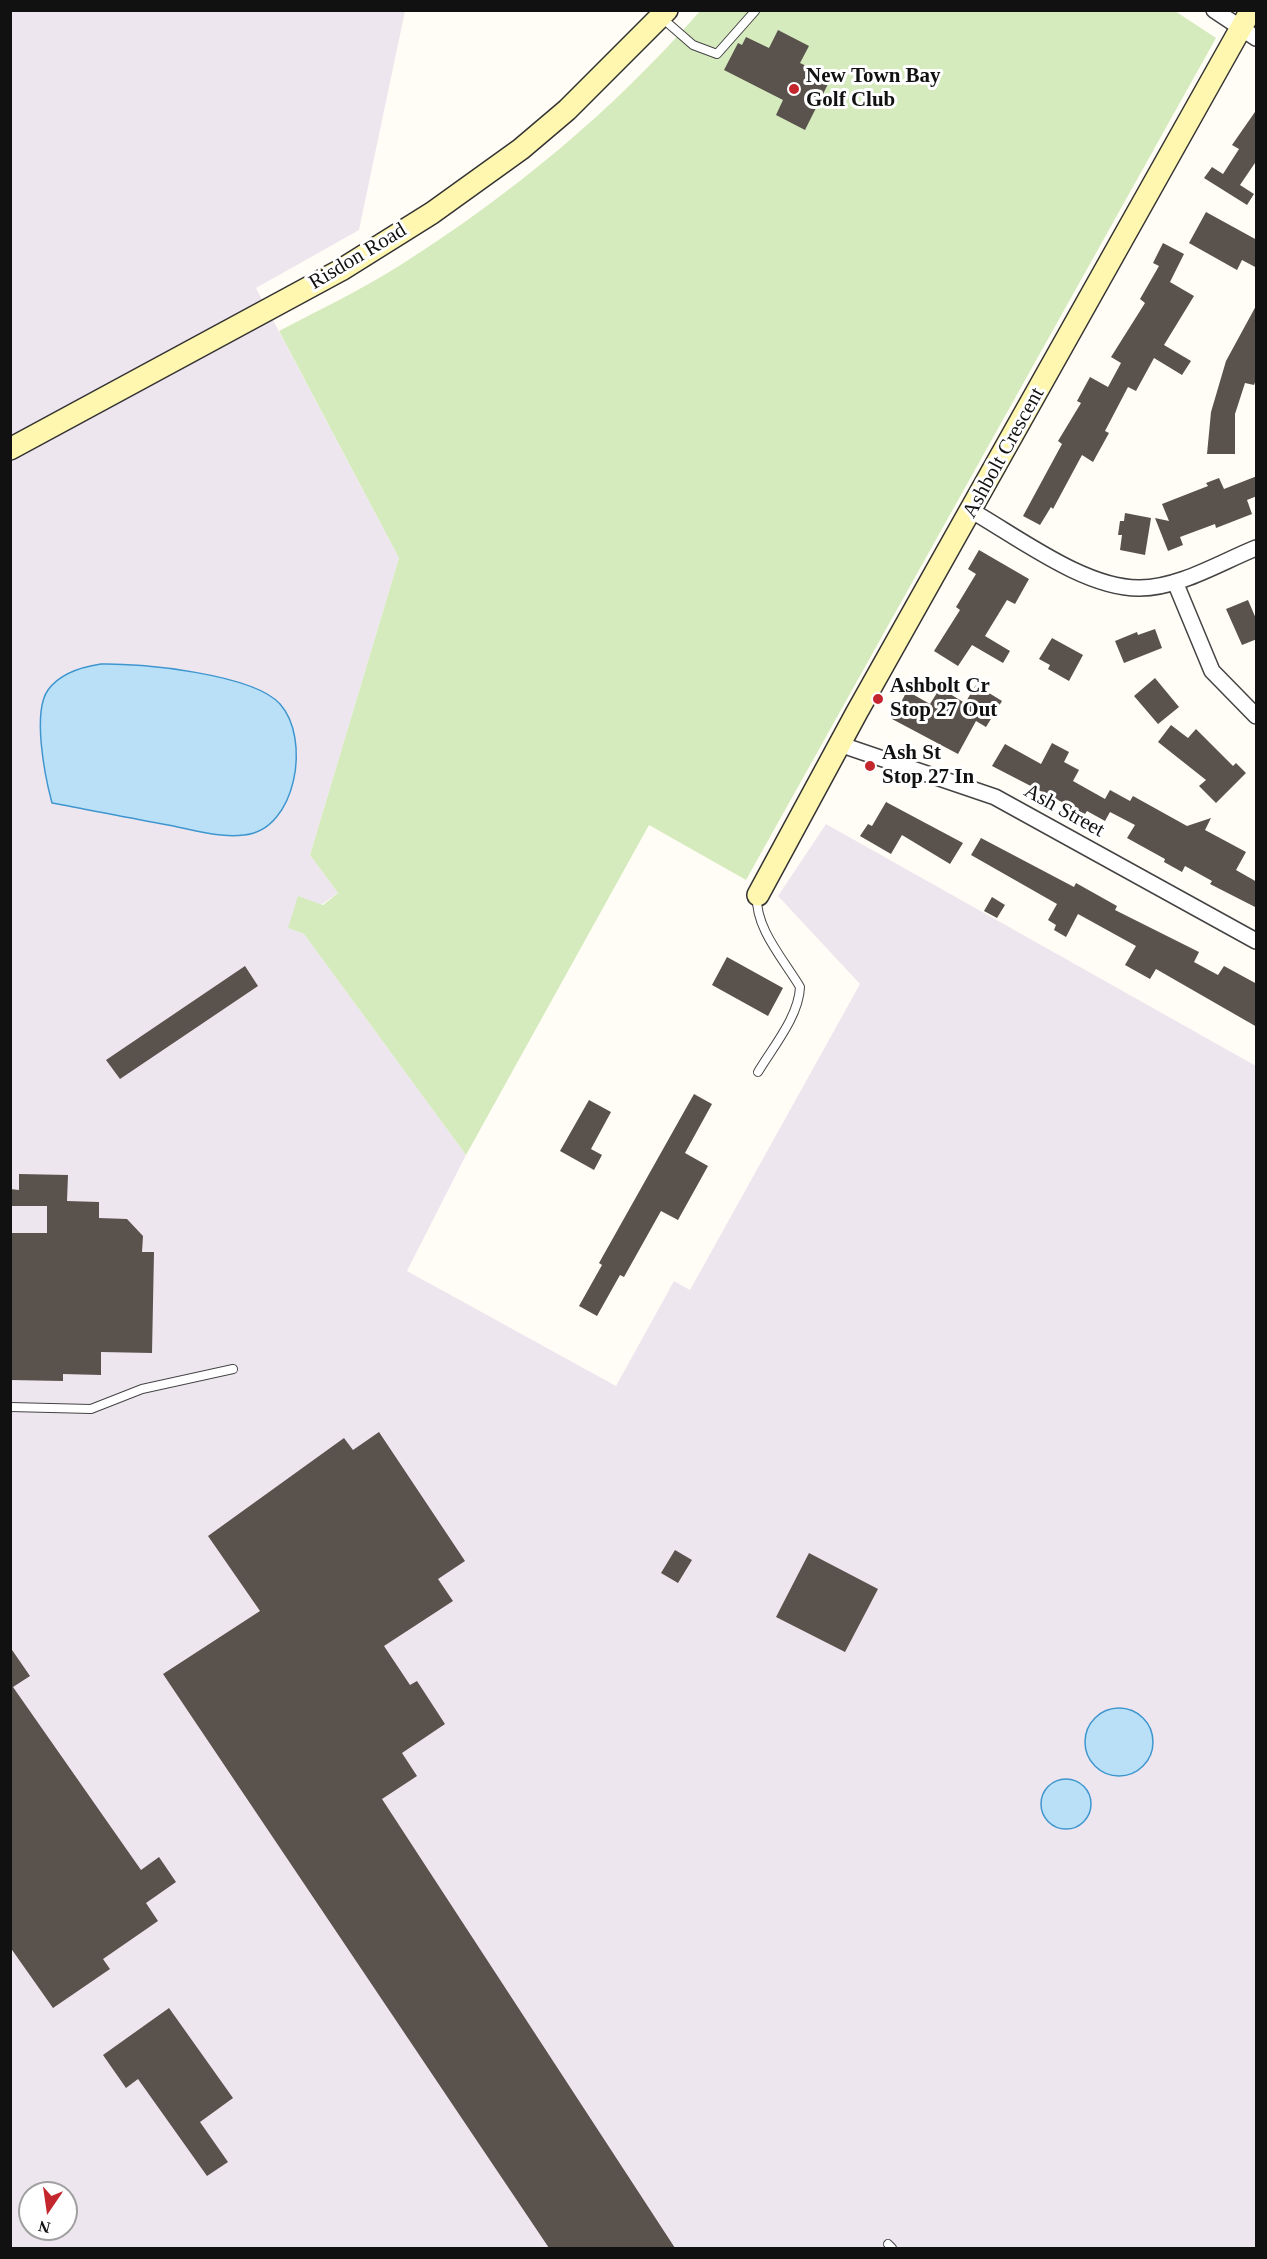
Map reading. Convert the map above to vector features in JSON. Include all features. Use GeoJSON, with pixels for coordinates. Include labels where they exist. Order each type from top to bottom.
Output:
{"type":"FeatureCollection","features":[{"type":"Feature","properties":{"kind":"street"},"geometry":{"type":"LineString","coordinates":[[1214,10],[1250,25]]}},
{"type":"Feature","properties":{"kind":"street","name":"Risdon Road"},"geometry":{"type":"LineString","coordinates":[[10,449],[341,270],[432,213],[484,177],[567,110],[664,14]]}},
{"type":"Feature","properties":{"kind":"street","name":"Ashbolt Crescent"},"geometry":{"type":"LineString","coordinates":[[758,895],[839,744],[1250,25]]}},
{"type":"Feature","properties":{"kind":"street"},"geometry":{"type":"LineString","coordinates":[[972,511],[1089,579],[1141,588],[1175,582],[1257,548]]}},
{"type":"Feature","properties":{"kind":"street"},"geometry":{"type":"LineString","coordinates":[[1175,582],[1212,671],[1257,716]]}},
{"type":"Feature","properties":{"kind":"street","name":"Ash Street"},"geometry":{"type":"LineString","coordinates":[[839,744],[994,797],[1257,941]]}},
{"type":"Feature","properties":{"kind":"lane"},"geometry":{"type":"LineString","coordinates":[[664,14],[693,45],[717,54],[755,11]]}},
{"type":"Feature","properties":{"kind":"lane"},"geometry":{"type":"LineString","coordinates":[[758,895],[756,910],[762,924],[800,987],[800,998],[758,1072]]}},
{"type":"Feature","properties":{"kind":"lane"},"geometry":{"type":"LineString","coordinates":[[10,1407],[91,1409],[142,1389],[233,1369]]}},
{"type":"Feature","properties":{"kind":"shaded area"},"geometry":{"type":"Polygon","coordinates":[[[11,11],[405,11],[359,230],[256,288],[399,558],[310,855],[338,893],[288,928],[304,934],[466,1155],[407,1271],[616,1386],[674,1281],[690,1290],[860,984],[778,896],[826,824],[1256,1066],[1256,2248],[11,2248],[11,11]]]}},
{"type":"Feature","properties":{"kind":"green space"},"geometry":{"type":"Polygon","coordinates":[[[700,11],[1175,11],[1216,38],[746,880],[649,825],[466,1155],[304,934],[288,928],[298,896],[323,905],[338,893],[310,855],[399,558],[279,331],[355,292],[399,266],[441,239],[521,180],[596,117],[667,48],[700,11]]]}},
{"type":"Feature","properties":{"kind":"water"},"geometry":{"type":"Polygon","coordinates":[[[101,664],[168,668],[222,678],[246,685],[266,694],[280,704],[290,719],[295,738],[296,759],[294,780],[287,800],[276,817],[262,829],[244,835],[225,835],[52,803],[41,745],[43,700],[53,684],[65,675],[101,664]]]}},
{"type":"Feature","properties":{"kind":"water"},"geometry":{"type":"Polygon","coordinates":[[[1119,1708],[1132,1711],[1143,1718],[1150,1729],[1153,1742],[1150,1755],[1143,1766],[1132,1773],[1119,1776],[1106,1773],[1095,1766],[1088,1755],[1085,1742],[1088,1729],[1095,1718],[1106,1711],[1119,1708]]]}},
{"type":"Feature","properties":{"kind":"water"},"geometry":{"type":"Polygon","coordinates":[[[1061,1779],[1071,1779],[1084,1786],[1091,1799],[1091,1809],[1084,1822],[1071,1829],[1061,1829],[1052,1825],[1045,1818],[1041,1809],[1041,1799],[1045,1790],[1052,1783],[1061,1779]]]}},
{"type":"Feature","properties":{"kind":"building","name":"New Town Bay Golf Club"},"geometry":{"type":"Polygon","coordinates":[[[778,30],[809,46],[800,63],[831,78],[805,130],[776,115],[783,100],[724,70],[738,43],[742,45],[746,37],[769,48],[778,30]]]}},
{"type":"Feature","properties":{"kind":"building"},"geometry":{"type":"Polygon","coordinates":[[[1257,109],[1257,160],[1240,185],[1254,194],[1247,205],[1204,178],[1212,167],[1223,174],[1239,149],[1232,145],[1257,109]]]}},
{"type":"Feature","properties":{"kind":"building"},"geometry":{"type":"Polygon","coordinates":[[[1206,212],[1257,240],[1257,268],[1242,260],[1237,270],[1189,243],[1206,212]]]}},
{"type":"Feature","properties":{"kind":"building"},"geometry":{"type":"Polygon","coordinates":[[[1163,243],[1184,254],[1170,282],[1194,296],[1164,345],[1191,361],[1182,375],[1154,358],[1136,391],[1128,387],[1105,431],[1109,433],[1093,462],[1082,455],[1053,509],[1051,507],[1040,525],[1023,516],[1062,444],[1058,441],[1081,403],[1077,401],[1090,377],[1108,387],[1121,363],[1111,357],[1145,303],[1140,299],[1159,266],[1153,263],[1163,243]]]}},
{"type":"Feature","properties":{"kind":"building"},"geometry":{"type":"Polygon","coordinates":[[[1257,304],[1257,377],[1254,385],[1245,383],[1235,414],[1235,454],[1207,454],[1211,412],[1226,361],[1257,304]]]}},
{"type":"Feature","properties":{"kind":"building"},"geometry":{"type":"Polygon","coordinates":[[[1257,476],[1257,496],[1247,500],[1252,514],[1216,528],[1215,524],[1180,537],[1183,545],[1168,551],[1155,518],[1169,521],[1162,504],[1208,486],[1206,483],[1219,478],[1224,489],[1257,476]]]}},
{"type":"Feature","properties":{"kind":"building"},"geometry":{"type":"Polygon","coordinates":[[[1125,513],[1151,518],[1145,555],[1120,550],[1122,535],[1118,535],[1120,521],[1124,521],[1125,513]]]}},
{"type":"Feature","properties":{"kind":"building"},"geometry":{"type":"Polygon","coordinates":[[[979,550],[1029,579],[1015,604],[1007,600],[985,636],[1010,651],[1003,663],[972,645],[958,666],[934,651],[960,610],[956,607],[976,574],[968,569],[979,550]]]}},
{"type":"Feature","properties":{"kind":"building"},"geometry":{"type":"Polygon","coordinates":[[[1248,600],[1257,621],[1257,639],[1242,645],[1226,609],[1248,600]]]}},
{"type":"Feature","properties":{"kind":"building"},"geometry":{"type":"Polygon","coordinates":[[[1155,629],[1162,648],[1124,663],[1115,641],[1137,632],[1138,635],[1155,629]]]}},
{"type":"Feature","properties":{"kind":"building"},"geometry":{"type":"Polygon","coordinates":[[[1052,638],[1083,655],[1069,681],[1048,669],[1050,665],[1039,659],[1052,638]]]}},
{"type":"Feature","properties":{"kind":"building"},"geometry":{"type":"Polygon","coordinates":[[[1155,678],[1179,707],[1158,724],[1134,696],[1155,678]]]}},
{"type":"Feature","properties":{"kind":"building"},"geometry":{"type":"Polygon","coordinates":[[[976,685],[1002,701],[986,727],[976,721],[958,754],[892,719],[907,691],[930,704],[940,688],[965,703],[976,685]]]}},
{"type":"Feature","properties":{"kind":"building"},"geometry":{"type":"Polygon","coordinates":[[[1171,725],[1188,738],[1196,729],[1233,766],[1236,763],[1246,773],[1216,803],[1199,786],[1206,780],[1158,742],[1171,725]]]}},
{"type":"Feature","properties":{"kind":"building"},"geometry":{"type":"Polygon","coordinates":[[[1052,743],[1069,752],[1064,762],[1079,770],[1073,781],[1105,799],[1110,790],[1130,801],[1133,796],[1187,826],[1211,818],[1205,830],[1246,852],[1236,870],[1257,882],[1257,908],[1210,884],[1212,881],[1185,866],[1182,872],[1164,862],[1165,859],[1127,838],[1135,825],[1110,812],[1105,821],[1087,811],[1085,814],[992,766],[1005,744],[1041,764],[1052,743]]]}},
{"type":"Feature","properties":{"kind":"building"},"geometry":{"type":"Polygon","coordinates":[[[886,802],[963,843],[950,864],[902,835],[891,854],[860,836],[868,824],[872,826],[886,802]]]}},
{"type":"Feature","properties":{"kind":"building"},"geometry":{"type":"Polygon","coordinates":[[[981,838],[1074,887],[1076,883],[1117,906],[1115,910],[1199,952],[1194,962],[1218,975],[1224,966],[1257,984],[1257,1027],[1156,969],[1150,979],[1125,965],[1136,946],[1078,914],[1066,937],[1054,930],[1056,925],[1048,920],[1057,904],[971,855],[981,838]]]}},
{"type":"Feature","properties":{"kind":"building"},"geometry":{"type":"Polygon","coordinates":[[[992,897],[1005,905],[997,918],[984,911],[992,897]]]}},
{"type":"Feature","properties":{"kind":"building"},"geometry":{"type":"Polygon","coordinates":[[[727,957],[783,988],[768,1016],[712,985],[727,957]]]}},
{"type":"Feature","properties":{"kind":"building"},"geometry":{"type":"Polygon","coordinates":[[[245,966],[258,986],[120,1079],[106,1060],[245,966]]]}},
{"type":"Feature","properties":{"kind":"building"},"geometry":{"type":"Polygon","coordinates":[[[694,1094],[712,1104],[685,1153],[708,1166],[678,1220],[661,1211],[624,1277],[620,1275],[597,1316],[579,1306],[602,1265],[599,1263],[694,1094]]]}},
{"type":"Feature","properties":{"kind":"building"},"geometry":{"type":"Polygon","coordinates":[[[589,1100],[611,1112],[591,1149],[602,1155],[594,1170],[560,1151],[589,1100]]]}},
{"type":"Feature","properties":{"kind":"building"},"geometry":{"type":"Polygon","coordinates":[[[19,1174],[68,1175],[67,1201],[99,1202],[99,1218],[127,1219],[143,1236],[142,1252],[154,1252],[152,1353],[101,1352],[101,1375],[63,1374],[63,1381],[10,1380],[10,1233],[47,1233],[47,1206],[10,1206],[10,1189],[19,1190],[19,1174]]]}},
{"type":"Feature","properties":{"kind":"building"},"geometry":{"type":"Polygon","coordinates":[[[379,1432],[465,1561],[438,1579],[453,1601],[384,1646],[410,1685],[417,1681],[445,1724],[402,1753],[417,1776],[382,1799],[675,2248],[549,2248],[163,1674],[260,1611],[208,1536],[344,1438],[353,1450],[379,1432]]]}},
{"type":"Feature","properties":{"kind":"building"},"geometry":{"type":"Polygon","coordinates":[[[675,1550],[692,1560],[678,1583],[661,1573],[675,1550]]]}},
{"type":"Feature","properties":{"kind":"building"},"geometry":{"type":"Polygon","coordinates":[[[809,1553],[878,1589],[845,1652],[776,1617],[809,1553]]]}},
{"type":"Feature","properties":{"kind":"building"},"geometry":{"type":"Polygon","coordinates":[[[10,1647],[30,1676],[13,1687],[141,1870],[159,1857],[176,1882],[146,1903],[158,1921],[103,1959],[110,1969],[53,2008],[10,1947],[10,1647]]]}},
{"type":"Feature","properties":{"kind":"building"},"geometry":{"type":"Polygon","coordinates":[[[169,2008],[233,2098],[200,2122],[228,2162],[207,2176],[138,2079],[126,2088],[103,2055],[169,2008]]]}},
{"type":"Feature","properties":{"kind":"place","name":"New Town Bay Golf Club"},"geometry":{"type":"Point","coordinates":[794,89]}},
{"type":"Feature","properties":{"kind":"place","name":"Ashbolt Cr Stop 27 Out"},"geometry":{"type":"Point","coordinates":[878,699]}},
{"type":"Feature","properties":{"kind":"place","name":"Ash St Stop 27 In"},"geometry":{"type":"Point","coordinates":[870,766]}}]}
